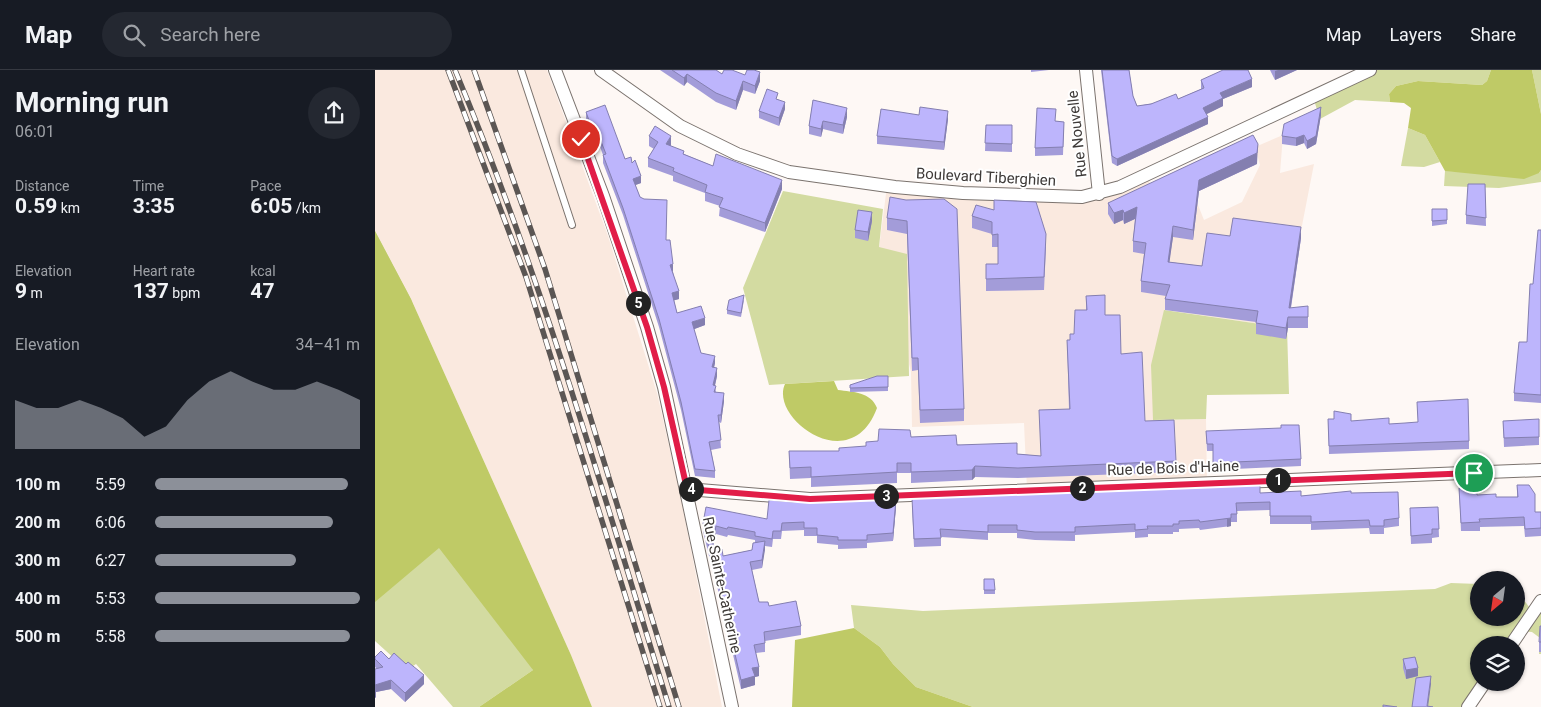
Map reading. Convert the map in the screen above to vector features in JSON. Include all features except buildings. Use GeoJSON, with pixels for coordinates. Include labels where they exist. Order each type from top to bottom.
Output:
{"type":"FeatureCollection","features":[{"type":"Feature","properties":{"kind":"street","name":"Rue Sainte-Catherine"},"geometry":{"type":"LineString","coordinates":[[555,70],[603,196],[647,327],[664,387],[732,707]]}},
{"type":"Feature","properties":{"kind":"street","name":"Boulevard Tiberghien"},"geometry":{"type":"LineString","coordinates":[[601,70],[680,126],[737,154],[789,172],[895,187],[963,193],[1066,197],[1099,194],[1146,176],[1370,70]]}},
{"type":"Feature","properties":{"kind":"street","name":"Rue Nouvelle"},"geometry":{"type":"LineString","coordinates":[[1086,70],[1099,194]]}},
{"type":"Feature","properties":{"kind":"street","name":"Rue de Bois d'Haine"},"geometry":{"type":"LineString","coordinates":[[687,489],[810,499],[1541,470]]}},
{"type":"Feature","properties":{"kind":"street"},"geometry":{"type":"LineString","coordinates":[[1517,636],[1541,601]]}},
{"type":"Feature","properties":{"kind":"street"},"geometry":{"type":"LineString","coordinates":[[1468,707],[1479,691]]}},
{"type":"Feature","properties":{"kind":"lane"},"geometry":{"type":"LineString","coordinates":[[521,70],[572,226]]}},
{"type":"Feature","properties":{"kind":"shaded area"},"geometry":{"type":"Polygon","coordinates":[[[375,70],[547,70],[608,236],[657,393],[679,489],[722,707],[592,707],[571,655],[411,299],[375,231],[375,70]]]}},
{"type":"Feature","properties":{"kind":"shaded area"},"geometry":{"type":"Polygon","coordinates":[[[1283,135],[1280,173],[1314,164],[1299,241],[1287,328],[1165,310],[1154,420],[1206,419],[1207,483],[1027,490],[1024,423],[912,427],[911,372],[879,248],[887,186],[1060,197],[1146,175],[1155,193],[1196,200],[1204,220],[1242,202],[1260,165],[1255,147],[1283,135]]]}},
{"type":"Feature","properties":{"kind":"green space"},"geometry":{"type":"Polygon","coordinates":[[[1370,70],[1491,70],[1487,81],[1482,85],[1418,81],[1396,86],[1389,94],[1390,102],[1355,100],[1320,119],[1313,97],[1370,70]]]}},
{"type":"Feature","properties":{"kind":"green space"},"geometry":{"type":"Polygon","coordinates":[[[1491,70],[1532,70],[1541,114],[1541,170],[1539,173],[1524,179],[1445,171],[1425,135],[1408,128],[1411,108],[1404,103],[1390,102],[1389,94],[1396,86],[1418,81],[1482,85],[1487,81],[1491,70]]]}},
{"type":"Feature","properties":{"kind":"green space"},"geometry":{"type":"Polygon","coordinates":[[[1532,70],[1541,70],[1541,114],[1532,70]]]}},
{"type":"Feature","properties":{"kind":"green space"},"geometry":{"type":"Polygon","coordinates":[[[1408,128],[1425,135],[1440,162],[1424,167],[1401,166],[1408,128]]]}},
{"type":"Feature","properties":{"kind":"green space"},"geometry":{"type":"Polygon","coordinates":[[[1541,170],[1541,182],[1499,188],[1444,186],[1445,171],[1539,173],[1541,170]]]}},
{"type":"Feature","properties":{"kind":"green space"},"geometry":{"type":"Polygon","coordinates":[[[783,191],[883,209],[879,247],[907,254],[909,376],[769,385],[743,288],[783,191]]]}},
{"type":"Feature","properties":{"kind":"green space"},"geometry":{"type":"Polygon","coordinates":[[[375,231],[411,299],[533,670],[479,707],[453,707],[416,664],[407,670],[375,641],[375,231]]]}},
{"type":"Feature","properties":{"kind":"green space"},"geometry":{"type":"Polygon","coordinates":[[[375,231],[411,299],[571,655],[592,707],[479,707],[533,670],[439,548],[375,602],[375,231]]]}},
{"type":"Feature","properties":{"kind":"green space"},"geometry":{"type":"Polygon","coordinates":[[[1164,310],[1287,328],[1289,394],[1207,395],[1206,419],[1153,420],[1151,365],[1164,310]]]}},
{"type":"Feature","properties":{"kind":"green space"},"geometry":{"type":"Polygon","coordinates":[[[834,381],[838,390],[855,392],[866,396],[877,408],[865,429],[849,439],[832,441],[815,435],[800,425],[789,412],[783,398],[785,384],[834,381]]]}},
{"type":"Feature","properties":{"kind":"green space"},"geometry":{"type":"Polygon","coordinates":[[[1451,583],[1470,584],[1470,626],[1525,626],[1525,602],[1533,612],[1541,600],[1541,654],[1539,654],[1540,638],[1532,632],[1521,631],[1517,636],[1470,636],[1470,691],[1475,691],[1468,707],[973,707],[916,687],[893,664],[880,647],[854,628],[851,605],[923,611],[1435,589],[1451,583]]]}},
{"type":"Feature","properties":{"kind":"green space"},"geometry":{"type":"Polygon","coordinates":[[[854,628],[880,647],[893,664],[916,687],[973,707],[792,707],[795,640],[854,628]]]}},
{"type":"Feature","properties":{"kind":"railway"},"geometry":{"type":"LineString","coordinates":[[448,70],[526,277],[660,707]]}},
{"type":"Feature","properties":{"kind":"railway"},"geometry":{"type":"LineString","coordinates":[[455,70],[516,227],[544,306],[669,707]]}},
{"type":"Feature","properties":{"kind":"railway"},"geometry":{"type":"LineString","coordinates":[[474,70],[545,269],[679,707]]}},
{"type":"Feature","properties":{"kind":"route"},"geometry":{"type":"LineString","coordinates":[[581,139],[603,196],[647,327],[664,387],[687,489],[810,499],[1474,473]]}}]}
